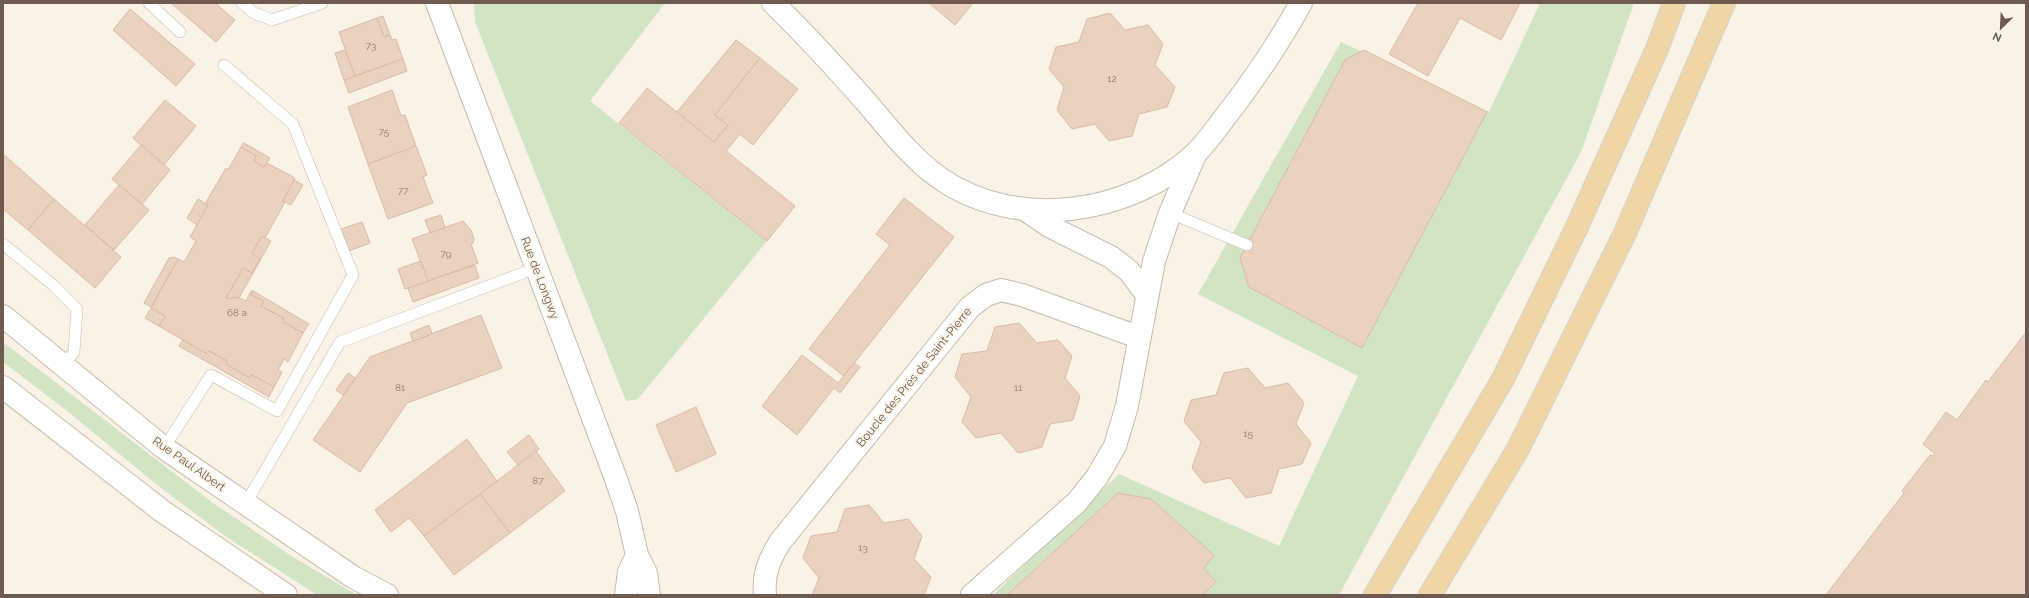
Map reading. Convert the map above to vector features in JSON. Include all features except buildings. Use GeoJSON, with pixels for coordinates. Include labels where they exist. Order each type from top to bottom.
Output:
{"type":"FeatureCollection","features":[{"type":"Feature","properties":{"kind":"main road"},"geometry":{"type":"LineString","coordinates":[[1376,595],[1503,379],[1575,231],[1657,49],[1674,3]]}},
{"type":"Feature","properties":{"kind":"main road"},"geometry":{"type":"LineString","coordinates":[[1430,595],[1522,442],[1625,233],[1724,3]]}},
{"type":"Feature","properties":{"kind":"street","name":"Rue de Longwy"},"geometry":{"type":"LineString","coordinates":[[437,3],[618,485],[627,511],[637,556],[646,573],[649,595]]}},
{"type":"Feature","properties":{"kind":"street"},"geometry":{"type":"LineString","coordinates":[[773,3],[866,102],[913,157],[942,179],[969,194],[1000,205],[1027,210],[1059,210],[1114,200],[1142,190],[1170,173],[1196,153]]}},
{"type":"Feature","properties":{"kind":"street"},"geometry":{"type":"LineString","coordinates":[[972,595],[1077,502],[1097,477],[1115,446],[1127,406],[1138,338],[1154,261],[1170,213],[1196,153],[1268,59],[1301,3]]}},
{"type":"Feature","properties":{"kind":"street"},"geometry":{"type":"LineString","coordinates":[[1027,210],[1049,226],[1111,257],[1129,271],[1147,295]]}},
{"type":"Feature","properties":{"kind":"street","name":"Boucle des Prés de Saint-Pierre"},"geometry":{"type":"LineString","coordinates":[[765,595],[763,580],[767,567],[780,542],[970,307],[986,294],[1001,290],[1022,295],[1138,338]]}},
{"type":"Feature","properties":{"kind":"street","name":"Rue Paul Albert"},"geometry":{"type":"LineString","coordinates":[[3,316],[164,448],[353,576],[387,595]]}},
{"type":"Feature","properties":{"kind":"street"},"geometry":{"type":"LineString","coordinates":[[3,387],[162,511],[286,595]]}},
{"type":"Feature","properties":{"kind":"street"},"geometry":{"type":"LineString","coordinates":[[626,595],[629,572],[637,556]]}},
{"type":"Feature","properties":{"kind":"lane"},"geometry":{"type":"LineString","coordinates":[[149,3],[180,32]]}},
{"type":"Feature","properties":{"kind":"lane"},"geometry":{"type":"LineString","coordinates":[[242,3],[254,13],[272,20],[322,3]]}},
{"type":"Feature","properties":{"kind":"lane"},"geometry":{"type":"LineString","coordinates":[[164,448],[210,375],[277,411],[353,275],[293,124],[224,66]]}},
{"type":"Feature","properties":{"kind":"lane"},"geometry":{"type":"LineString","coordinates":[[1170,213],[1248,245]]}},
{"type":"Feature","properties":{"kind":"lane"},"geometry":{"type":"LineString","coordinates":[[3,244],[53,285],[77,309],[74,352],[63,365]]}},
{"type":"Feature","properties":{"kind":"lane"},"geometry":{"type":"LineString","coordinates":[[246,503],[340,342],[536,268]]}},
{"type":"Feature","properties":{"kind":"green space"},"geometry":{"type":"Polygon","coordinates":[[[474,3],[665,3],[590,101],[767,241],[638,399],[626,401],[475,22],[474,3]]]}},
{"type":"Feature","properties":{"kind":"green space"},"geometry":{"type":"Polygon","coordinates":[[[1540,3],[1634,3],[1581,152],[1339,595],[993,595],[1119,474],[1279,546],[1358,376],[1198,294],[1341,42],[1489,112],[1540,3]]]}},
{"type":"Feature","properties":{"kind":"green space"},"geometry":{"type":"Polygon","coordinates":[[[3,342],[213,503],[293,557],[357,595],[317,595],[225,536],[156,484],[66,410],[3,362],[3,342]]]}}]}
